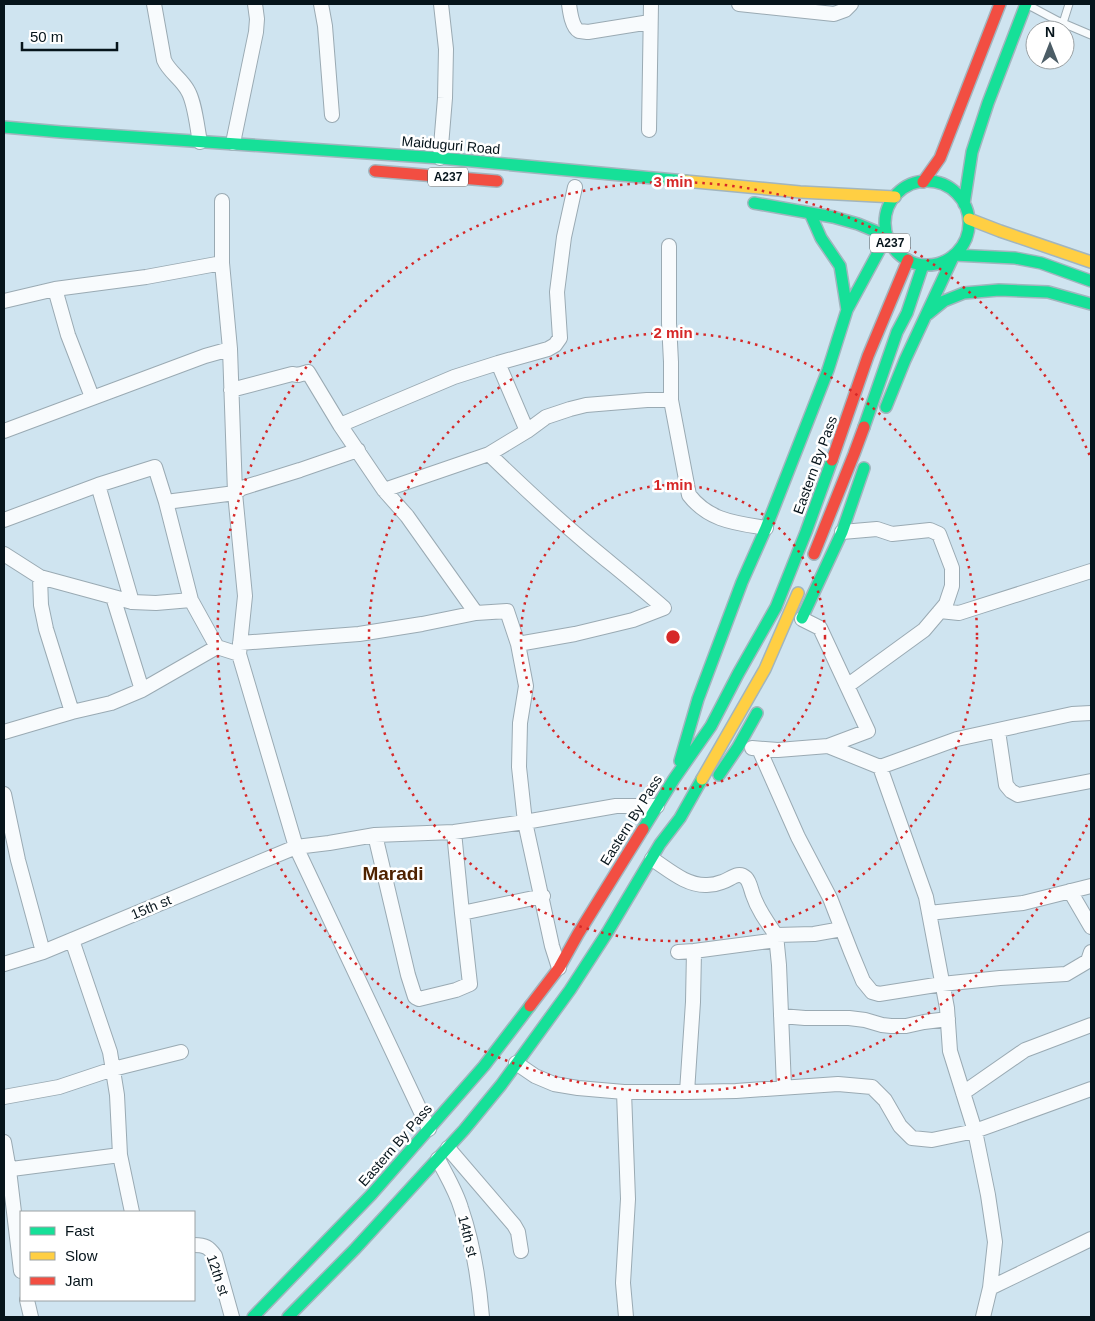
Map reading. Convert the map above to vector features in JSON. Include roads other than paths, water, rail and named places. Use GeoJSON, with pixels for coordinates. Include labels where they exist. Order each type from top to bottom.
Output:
{"type":"FeatureCollection","features":[{"type":"Feature","properties":{"kind":"main road"},"geometry":{"type":"LineString","coordinates":[[923,182],[940,158],[1000,4]]}},
{"type":"Feature","properties":{"kind":"main road"},"geometry":{"type":"LineString","coordinates":[[964,204],[972,152],[988,103],[1026,4]]}},
{"type":"Feature","properties":{"kind":"main road","name":"Maiduguri Road"},"geometry":{"type":"LineString","coordinates":[[4,127],[440,158],[800,192],[895,197]]}},
{"type":"Feature","properties":{"kind":"main road","name":"A237"},"geometry":{"type":"LineString","coordinates":[[360,170],[506,181]]}},
{"type":"Feature","properties":{"kind":"main road"},"geometry":{"type":"LineString","coordinates":[[884,414],[905,360],[954,255],[960,250],[968,235],[969,227],[968,211],[954,191],[947,186],[939,183],[923,182],[907,187],[895,197]]}},
{"type":"Feature","properties":{"kind":"main road","name":"A237"},"geometry":{"type":"LineString","coordinates":[[895,197],[890,204],[885,220],[887,236],[895,250],[908,260],[924,265],[940,263],[954,255],[1015,258],[1041,262],[1091,282]]}},
{"type":"Feature","properties":{"kind":"main road","name":"A237"},"geometry":{"type":"LineString","coordinates":[[744,202],[833,217],[887,236]]}},
{"type":"Feature","properties":{"kind":"main road"},"geometry":{"type":"LineString","coordinates":[[810,213],[821,238],[840,266],[847,310]]}},
{"type":"Feature","properties":{"kind":"main road"},"geometry":{"type":"LineString","coordinates":[[969,219],[1091,262]]}},
{"type":"Feature","properties":{"kind":"main road"},"geometry":{"type":"LineString","coordinates":[[674,779],[702,690],[742,582],[766,528],[828,370],[847,310],[887,236]]}},
{"type":"Feature","properties":{"kind":"main road","name":"Eastern By Pass"},"geometry":{"type":"LineString","coordinates":[[253,1317],[372,1195],[484,1066],[559,968],[657,806],[711,726],[776,607],[806,532],[868,356],[908,260]]}},
{"type":"Feature","properties":{"kind":"main road"},"geometry":{"type":"LineString","coordinates":[[810,564],[854,454],[897,332],[924,265]]}},
{"type":"Feature","properties":{"kind":"main road"},"geometry":{"type":"LineString","coordinates":[[927,315],[944,301],[964,293],[999,290],[1048,292],[1091,304]]}},
{"type":"Feature","properties":{"kind":"main road"},"geometry":{"type":"LineString","coordinates":[[800,624],[842,532],[867,460]]}},
{"type":"Feature","properties":{"kind":"main road"},"geometry":{"type":"LineString","coordinates":[[288,1317],[355,1250],[448,1148],[501,1085],[570,990],[607,933],[660,844],[680,818],[765,669],[803,582]]}},
{"type":"Feature","properties":{"kind":"main road"},"geometry":{"type":"LineString","coordinates":[[680,818],[708,792],[738,747],[760,706]]}},
{"type":"Feature","properties":{"kind":"street"},"geometry":{"type":"LineString","coordinates":[[154,4],[164,60],[167,67],[180,78],[192,101],[200,142]]}},
{"type":"Feature","properties":{"kind":"street"},"geometry":{"type":"LineString","coordinates":[[233,143],[256,32],[255,4]]}},
{"type":"Feature","properties":{"kind":"street"},"geometry":{"type":"LineString","coordinates":[[321,4],[325,26],[332,115]]}},
{"type":"Feature","properties":{"kind":"street"},"geometry":{"type":"LineString","coordinates":[[440,158],[445,98],[446,49],[441,4]]}},
{"type":"Feature","properties":{"kind":"street"},"geometry":{"type":"LineString","coordinates":[[569,4],[575,27],[580,31],[588,32],[650,22]]}},
{"type":"Feature","properties":{"kind":"street"},"geometry":{"type":"LineString","coordinates":[[649,130],[650,4]]}},
{"type":"Feature","properties":{"kind":"street"},"geometry":{"type":"LineString","coordinates":[[739,4],[834,14],[845,10],[851,4]]}},
{"type":"Feature","properties":{"kind":"street"},"geometry":{"type":"LineString","coordinates":[[340,425],[454,377],[548,349],[555,345],[560,338],[558,292],[564,237],[575,186]]}},
{"type":"Feature","properties":{"kind":"street"},"geometry":{"type":"LineString","coordinates":[[222,201],[222,263],[230,349],[235,493],[245,596],[240,649],[296,847],[429,1129]]}},
{"type":"Feature","properties":{"kind":"street"},"geometry":{"type":"LineString","coordinates":[[669,246],[671,400],[689,495],[706,512],[720,519],[766,528]]}},
{"type":"Feature","properties":{"kind":"street"},"geometry":{"type":"LineString","coordinates":[[4,301],[55,289],[146,277],[222,263]]}},
{"type":"Feature","properties":{"kind":"street"},"geometry":{"type":"LineString","coordinates":[[55,289],[68,335],[92,397]]}},
{"type":"Feature","properties":{"kind":"street"},"geometry":{"type":"LineString","coordinates":[[4,431],[205,356],[230,349]]}},
{"type":"Feature","properties":{"kind":"street"},"geometry":{"type":"LineString","coordinates":[[498,363],[528,431]]}},
{"type":"Feature","properties":{"kind":"street"},"geometry":{"type":"LineString","coordinates":[[231,390],[292,374],[298,375],[308,372],[340,425],[384,490],[407,516],[476,613]]}},
{"type":"Feature","properties":{"kind":"street"},"geometry":{"type":"LineString","coordinates":[[384,490],[489,454],[528,431],[546,417],[570,409],[647,400],[671,400]]}},
{"type":"Feature","properties":{"kind":"street"},"geometry":{"type":"LineString","coordinates":[[166,502],[235,493],[242,488],[358,450]]}},
{"type":"Feature","properties":{"kind":"street"},"geometry":{"type":"LineString","coordinates":[[489,454],[554,515],[664,608],[633,620],[575,634],[518,644]]}},
{"type":"Feature","properties":{"kind":"street"},"geometry":{"type":"LineString","coordinates":[[4,520],[98,485],[155,467],[191,600],[217,647]]}},
{"type":"Feature","properties":{"kind":"street"},"geometry":{"type":"LineString","coordinates":[[98,485],[132,602]]}},
{"type":"Feature","properties":{"kind":"street"},"geometry":{"type":"LineString","coordinates":[[842,532],[877,529],[892,534],[930,530],[938,534],[952,568],[952,586],[946,604],[924,630],[847,686]]}},
{"type":"Feature","properties":{"kind":"street"},"geometry":{"type":"LineString","coordinates":[[4,554],[40,577],[132,602],[156,603],[191,600]]}},
{"type":"Feature","properties":{"kind":"street"},"geometry":{"type":"LineString","coordinates":[[940,611],[959,613],[1091,571]]}},
{"type":"Feature","properties":{"kind":"street"},"geometry":{"type":"LineString","coordinates":[[40,577],[41,605],[46,629],[72,712]]}},
{"type":"Feature","properties":{"kind":"street"},"geometry":{"type":"LineString","coordinates":[[113,597],[142,690]]}},
{"type":"Feature","properties":{"kind":"street"},"geometry":{"type":"LineString","coordinates":[[4,732],[72,712],[111,703],[142,690],[217,647],[240,649],[360,634],[476,613],[507,610],[518,644],[526,686],[520,723],[519,766],[525,822],[543,896],[552,946],[559,968]]}},
{"type":"Feature","properties":{"kind":"street"},"geometry":{"type":"LineString","coordinates":[[738,747],[778,750],[828,746],[868,731],[820,628],[800,624]]}},
{"type":"Feature","properties":{"kind":"street"},"geometry":{"type":"LineString","coordinates":[[828,746],[880,767],[957,739],[1072,714],[1091,713]]}},
{"type":"Feature","properties":{"kind":"street"},"geometry":{"type":"LineString","coordinates":[[998,731],[1006,785],[1018,795],[1091,781]]}},
{"type":"Feature","properties":{"kind":"street"},"geometry":{"type":"LineString","coordinates":[[759,749],[798,837],[830,898],[863,982],[872,992],[879,994],[942,984],[1066,974],[1088,961],[1091,952]]}},
{"type":"Feature","properties":{"kind":"street"},"geometry":{"type":"LineString","coordinates":[[880,767],[926,898],[947,1008],[950,1051],[975,1131],[988,1195],[995,1242],[990,1288],[983,1317]]}},
{"type":"Feature","properties":{"kind":"street"},"geometry":{"type":"LineString","coordinates":[[4,794],[18,860],[43,952]]}},
{"type":"Feature","properties":{"kind":"street","name":"15th st"},"geometry":{"type":"LineString","coordinates":[[4,964],[43,952],[296,847],[375,835],[454,832],[616,806],[657,806]]}},
{"type":"Feature","properties":{"kind":"street"},"geometry":{"type":"LineString","coordinates":[[375,835],[408,975],[415,997],[419,999],[456,990],[470,984],[454,832]]}},
{"type":"Feature","properties":{"kind":"street"},"geometry":{"type":"LineString","coordinates":[[652,859],[688,882],[696,884],[708,885],[723,882],[738,875],[744,876],[748,880],[759,911],[776,937],[782,1016],[784,1088]]}},
{"type":"Feature","properties":{"kind":"street"},"geometry":{"type":"LineString","coordinates":[[929,913],[1024,902],[1091,886]]}},
{"type":"Feature","properties":{"kind":"street"},"geometry":{"type":"LineString","coordinates":[[1070,891],[1091,927]]}},
{"type":"Feature","properties":{"kind":"street"},"geometry":{"type":"LineString","coordinates":[[462,913],[543,896]]}},
{"type":"Feature","properties":{"kind":"street"},"geometry":{"type":"LineString","coordinates":[[678,952],[842,929]]}},
{"type":"Feature","properties":{"kind":"street"},"geometry":{"type":"LineString","coordinates":[[72,940],[110,1052],[118,1095],[120,1155],[132,1211]]}},
{"type":"Feature","properties":{"kind":"street"},"geometry":{"type":"LineString","coordinates":[[688,1092],[694,1002],[694,951]]}},
{"type":"Feature","properties":{"kind":"street"},"geometry":{"type":"LineString","coordinates":[[782,1016],[849,1018],[891,1026],[906,1026],[948,1019]]}},
{"type":"Feature","properties":{"kind":"street"},"geometry":{"type":"LineString","coordinates":[[963,1093],[1025,1050],[1091,1025]]}},
{"type":"Feature","properties":{"kind":"street"},"geometry":{"type":"LineString","coordinates":[[4,1097],[59,1087],[112,1069],[181,1052]]}},
{"type":"Feature","properties":{"kind":"street"},"geometry":{"type":"LineString","coordinates":[[516,1063],[535,1076],[554,1084],[624,1092],[736,1091],[838,1084],[872,1087],[885,1100],[900,1126],[912,1138],[932,1140],[975,1131],[1091,1089]]}},
{"type":"Feature","properties":{"kind":"street"},"geometry":{"type":"LineString","coordinates":[[624,1092],[628,1199],[623,1283],[626,1317]]}},
{"type":"Feature","properties":{"kind":"street"},"geometry":{"type":"LineString","coordinates":[[4,1142],[6,1170],[20,1264]]}},
{"type":"Feature","properties":{"kind":"street"},"geometry":{"type":"LineString","coordinates":[[448,1148],[514,1225],[518,1232],[522,1251]]}},
{"type":"Feature","properties":{"kind":"street"},"geometry":{"type":"LineString","coordinates":[[6,1170],[120,1155]]}},
{"type":"Feature","properties":{"kind":"street","name":"14th st"},"geometry":{"type":"LineString","coordinates":[[438,1159],[461,1207],[473,1253],[482,1317]]}},
{"type":"Feature","properties":{"kind":"street"},"geometry":{"type":"LineString","coordinates":[[990,1288],[1091,1239]]}},
{"type":"Feature","properties":{"kind":"street","name":"12th st"},"geometry":{"type":"LineString","coordinates":[[195,1245],[209,1248],[215,1256],[232,1317]]}},
{"type":"Feature","properties":{"kind":"street"},"geometry":{"type":"LineString","coordinates":[[27,1301],[31,1317]]}},
{"type":"Feature","properties":{"kind":"lane"},"geometry":{"type":"LineString","coordinates":[[1026,4],[1057,20]]}},
{"type":"Feature","properties":{"kind":"lane"},"geometry":{"type":"LineString","coordinates":[[1064,20],[1069,4]]}},
{"type":"Feature","properties":{"kind":"lane"},"geometry":{"type":"LineString","coordinates":[[1075,28],[1091,35]]}},
{"type":"Feature","properties":{"kind":"district","name":"Maradi"},"geometry":{"type":"Point","coordinates":[393,873]}}]}
